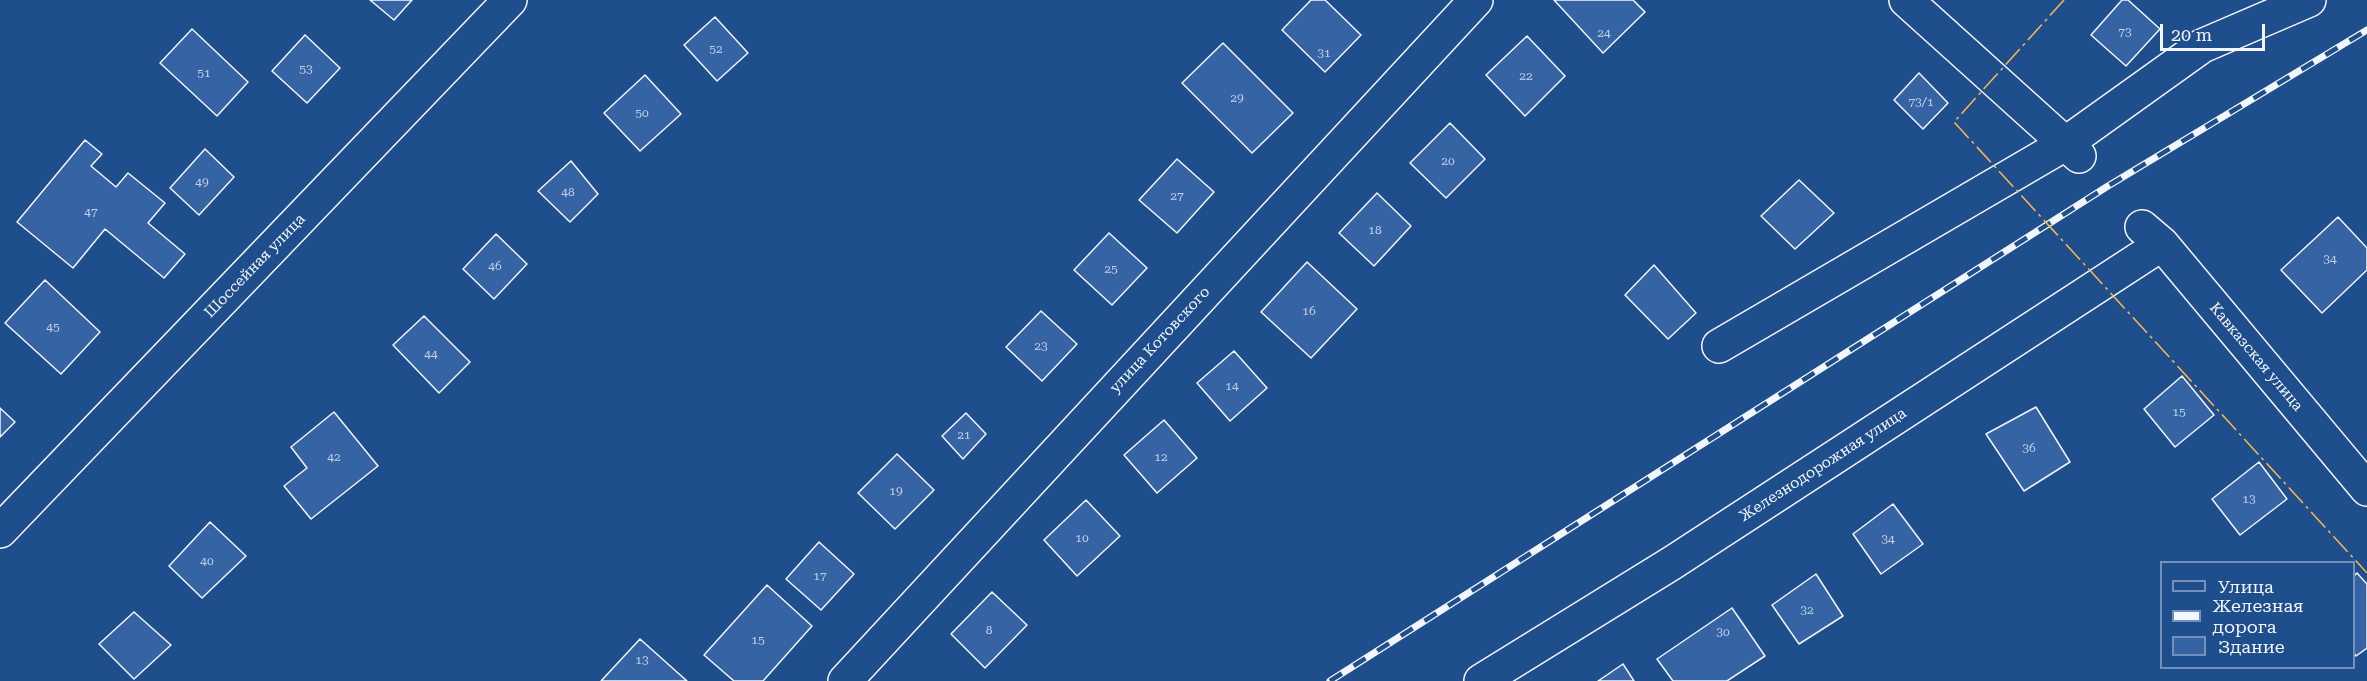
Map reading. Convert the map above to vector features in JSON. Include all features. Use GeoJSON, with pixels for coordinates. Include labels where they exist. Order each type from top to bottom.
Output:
{"type":"FeatureCollection","features":[{"type":"Feature","properties":{"kind":"street","name":"Шоссейная улица"},"geometry":{"type":"LineString","coordinates":[[0,531],[510,0]]}},
{"type":"Feature","properties":{"kind":"street","name":"улица Котовского"},"geometry":{"type":"LineString","coordinates":[[845,681],[1476,0]]}},
{"type":"Feature","properties":{"kind":"street"},"geometry":{"type":"LineString","coordinates":[[1905,0],[2074,152]]}},
{"type":"Feature","properties":{"kind":"street"},"geometry":{"type":"LineString","coordinates":[[1719,346],[2074,152],[2202,46],[2309,0]]}},
{"type":"Feature","properties":{"kind":"street","name":"Кавказская улица"},"geometry":{"type":"LineString","coordinates":[[2152,236],[2367,489]]}},
{"type":"Feature","properties":{"kind":"street","name":"Железнодорожная улица"},"geometry":{"type":"LineString","coordinates":[[1481,681],[1682,557],[2152,236]]}},
{"type":"Feature","properties":{"kind":"building"},"geometry":{"type":"Polygon","coordinates":[[[370,0],[412,0],[394,20],[370,0]]]}},
{"type":"Feature","properties":{"kind":"building"},"geometry":{"type":"Polygon","coordinates":[[[1311,0],[1325,0],[1361,35],[1325,72],[1282,30],[1311,0]]]}},
{"type":"Feature","properties":{"kind":"building"},"geometry":{"type":"Polygon","coordinates":[[[1554,0],[1633,0],[1645,12],[1603,53],[1554,0]]]}},
{"type":"Feature","properties":{"kind":"building"},"geometry":{"type":"Polygon","coordinates":[[[2122,0],[2128,0],[2160,29],[2126,66],[2091,35],[2122,0]]]}},
{"type":"Feature","properties":{"kind":"building"},"geometry":{"type":"Polygon","coordinates":[[[715,17],[748,53],[717,81],[684,45],[715,17]]]}},
{"type":"Feature","properties":{"kind":"building"},"geometry":{"type":"Polygon","coordinates":[[[192,29],[248,82],[217,116],[160,63],[192,29]]]}},
{"type":"Feature","properties":{"kind":"building"},"geometry":{"type":"Polygon","coordinates":[[[305,35],[340,68],[307,103],[272,71],[305,35]]]}},
{"type":"Feature","properties":{"kind":"building"},"geometry":{"type":"Polygon","coordinates":[[[1527,36],[1565,76],[1525,116],[1486,75],[1527,36]]]}},
{"type":"Feature","properties":{"kind":"building"},"geometry":{"type":"Polygon","coordinates":[[[1223,43],[1293,113],[1252,153],[1182,83],[1223,43]]]}},
{"type":"Feature","properties":{"kind":"building"},"geometry":{"type":"Polygon","coordinates":[[[1919,73],[1948,103],[1923,129],[1894,100],[1919,73]]]}},
{"type":"Feature","properties":{"kind":"building"},"geometry":{"type":"Polygon","coordinates":[[[645,75],[681,114],[640,151],[604,113],[645,75]]]}},
{"type":"Feature","properties":{"kind":"building"},"geometry":{"type":"Polygon","coordinates":[[[1450,123],[1485,159],[1446,198],[1410,163],[1450,123]]]}},
{"type":"Feature","properties":{"kind":"building"},"geometry":{"type":"Polygon","coordinates":[[[85,140],[102,154],[91,166],[116,187],[128,173],[165,203],[148,223],[185,254],[164,278],[105,229],[73,268],[17,222],[85,140]]]}},
{"type":"Feature","properties":{"kind":"building"},"geometry":{"type":"Polygon","coordinates":[[[205,149],[234,177],[199,215],[170,188],[205,149]]]}},
{"type":"Feature","properties":{"kind":"building"},"geometry":{"type":"Polygon","coordinates":[[[1177,159],[1214,192],[1177,233],[1139,200],[1177,159]]]}},
{"type":"Feature","properties":{"kind":"building"},"geometry":{"type":"Polygon","coordinates":[[[571,161],[598,194],[570,222],[538,191],[571,161]]]}},
{"type":"Feature","properties":{"kind":"building"},"geometry":{"type":"Polygon","coordinates":[[[1799,180],[1834,213],[1795,249],[1761,216],[1799,180]]]}},
{"type":"Feature","properties":{"kind":"building"},"geometry":{"type":"Polygon","coordinates":[[[1377,193],[1411,226],[1374,266],[1339,233],[1377,193]]]}},
{"type":"Feature","properties":{"kind":"building"},"geometry":{"type":"Polygon","coordinates":[[[2338,217],[2367,248],[2367,270],[2322,313],[2281,270],[2338,217]]]}},
{"type":"Feature","properties":{"kind":"building"},"geometry":{"type":"Polygon","coordinates":[[[1109,233],[1147,268],[1112,305],[1074,270],[1109,233]]]}},
{"type":"Feature","properties":{"kind":"building"},"geometry":{"type":"Polygon","coordinates":[[[496,234],[527,264],[494,299],[463,269],[496,234]]]}},
{"type":"Feature","properties":{"kind":"building"},"geometry":{"type":"Polygon","coordinates":[[[1307,262],[1357,309],[1311,358],[1261,312],[1307,262]]]}},
{"type":"Feature","properties":{"kind":"building"},"geometry":{"type":"Polygon","coordinates":[[[1654,265],[1696,313],[1668,339],[1625,295],[1654,265]]]}},
{"type":"Feature","properties":{"kind":"building"},"geometry":{"type":"Polygon","coordinates":[[[45,280],[100,332],[61,374],[5,323],[45,280]]]}},
{"type":"Feature","properties":{"kind":"building"},"geometry":{"type":"Polygon","coordinates":[[[1041,311],[1077,344],[1042,381],[1006,347],[1041,311]]]}},
{"type":"Feature","properties":{"kind":"building"},"geometry":{"type":"Polygon","coordinates":[[[424,316],[470,362],[439,393],[393,345],[424,316]]]}},
{"type":"Feature","properties":{"kind":"building"},"geometry":{"type":"Polygon","coordinates":[[[1234,351],[1267,388],[1230,421],[1197,383],[1234,351]]]}},
{"type":"Feature","properties":{"kind":"building"},"geometry":{"type":"Polygon","coordinates":[[[2182,376],[2214,415],[2175,447],[2144,409],[2182,376]]]}},
{"type":"Feature","properties":{"kind":"building"},"geometry":{"type":"Polygon","coordinates":[[[2036,407],[2070,462],[2024,491],[1986,434],[2036,407]]]}},
{"type":"Feature","properties":{"kind":"building"},"geometry":{"type":"Polygon","coordinates":[[[0,408],[15,422],[0,437],[0,408]]]}},
{"type":"Feature","properties":{"kind":"building"},"geometry":{"type":"Polygon","coordinates":[[[334,412],[378,466],[311,519],[284,486],[307,468],[291,447],[334,412]]]}},
{"type":"Feature","properties":{"kind":"building"},"geometry":{"type":"Polygon","coordinates":[[[966,413],[986,434],[963,459],[942,436],[966,413]]]}},
{"type":"Feature","properties":{"kind":"building"},"geometry":{"type":"Polygon","coordinates":[[[1164,420],[1197,458],[1157,493],[1124,455],[1164,420]]]}},
{"type":"Feature","properties":{"kind":"building"},"geometry":{"type":"Polygon","coordinates":[[[897,454],[934,490],[895,529],[858,493],[897,454]]]}},
{"type":"Feature","properties":{"kind":"building"},"geometry":{"type":"Polygon","coordinates":[[[2259,462],[2287,499],[2240,535],[2212,499],[2259,462]]]}},
{"type":"Feature","properties":{"kind":"building"},"geometry":{"type":"Polygon","coordinates":[[[1086,500],[1120,536],[1077,576],[1044,540],[1086,500]]]}},
{"type":"Feature","properties":{"kind":"building"},"geometry":{"type":"Polygon","coordinates":[[[1893,504],[1923,544],[1881,574],[1853,534],[1893,504]]]}},
{"type":"Feature","properties":{"kind":"building"},"geometry":{"type":"Polygon","coordinates":[[[210,522],[246,556],[202,598],[169,566],[210,522]]]}},
{"type":"Feature","properties":{"kind":"building"},"geometry":{"type":"Polygon","coordinates":[[[819,542],[854,574],[821,610],[786,579],[819,542]]]}},
{"type":"Feature","properties":{"kind":"building"},"geometry":{"type":"Polygon","coordinates":[[[2357,573],[2367,584],[2367,648],[2356,656],[2355,654],[2355,575],[2357,573]]]}},
{"type":"Feature","properties":{"kind":"building"},"geometry":{"type":"Polygon","coordinates":[[[1816,574],[1843,616],[1799,644],[1772,605],[1816,574]]]}},
{"type":"Feature","properties":{"kind":"building"},"geometry":{"type":"Polygon","coordinates":[[[767,585],[812,626],[763,681],[734,681],[704,655],[767,585]]]}},
{"type":"Feature","properties":{"kind":"building"},"geometry":{"type":"Polygon","coordinates":[[[992,592],[1027,625],[985,668],[951,634],[992,592]]]}},
{"type":"Feature","properties":{"kind":"building"},"geometry":{"type":"Polygon","coordinates":[[[1732,608],[1765,656],[1727,681],[1673,681],[1657,659],[1732,608]]]}},
{"type":"Feature","properties":{"kind":"building"},"geometry":{"type":"Polygon","coordinates":[[[134,612],[171,645],[134,679],[99,644],[134,612]]]}},
{"type":"Feature","properties":{"kind":"building"},"geometry":{"type":"Polygon","coordinates":[[[640,639],[687,681],[601,681],[640,639]]]}},
{"type":"Feature","properties":{"kind":"building"},"geometry":{"type":"Polygon","coordinates":[[[1623,664],[1634,681],[1598,681],[1623,664]]]}},
{"type":"Feature","properties":{"kind":"railway"},"geometry":{"type":"LineString","coordinates":[[1330,681],[2108,186],[2367,30]]}},
{"type":"Feature","properties":{"kind":"power"},"geometry":{"type":"LineString","coordinates":[[2064,0],[1954,122],[2367,573]]}}]}
